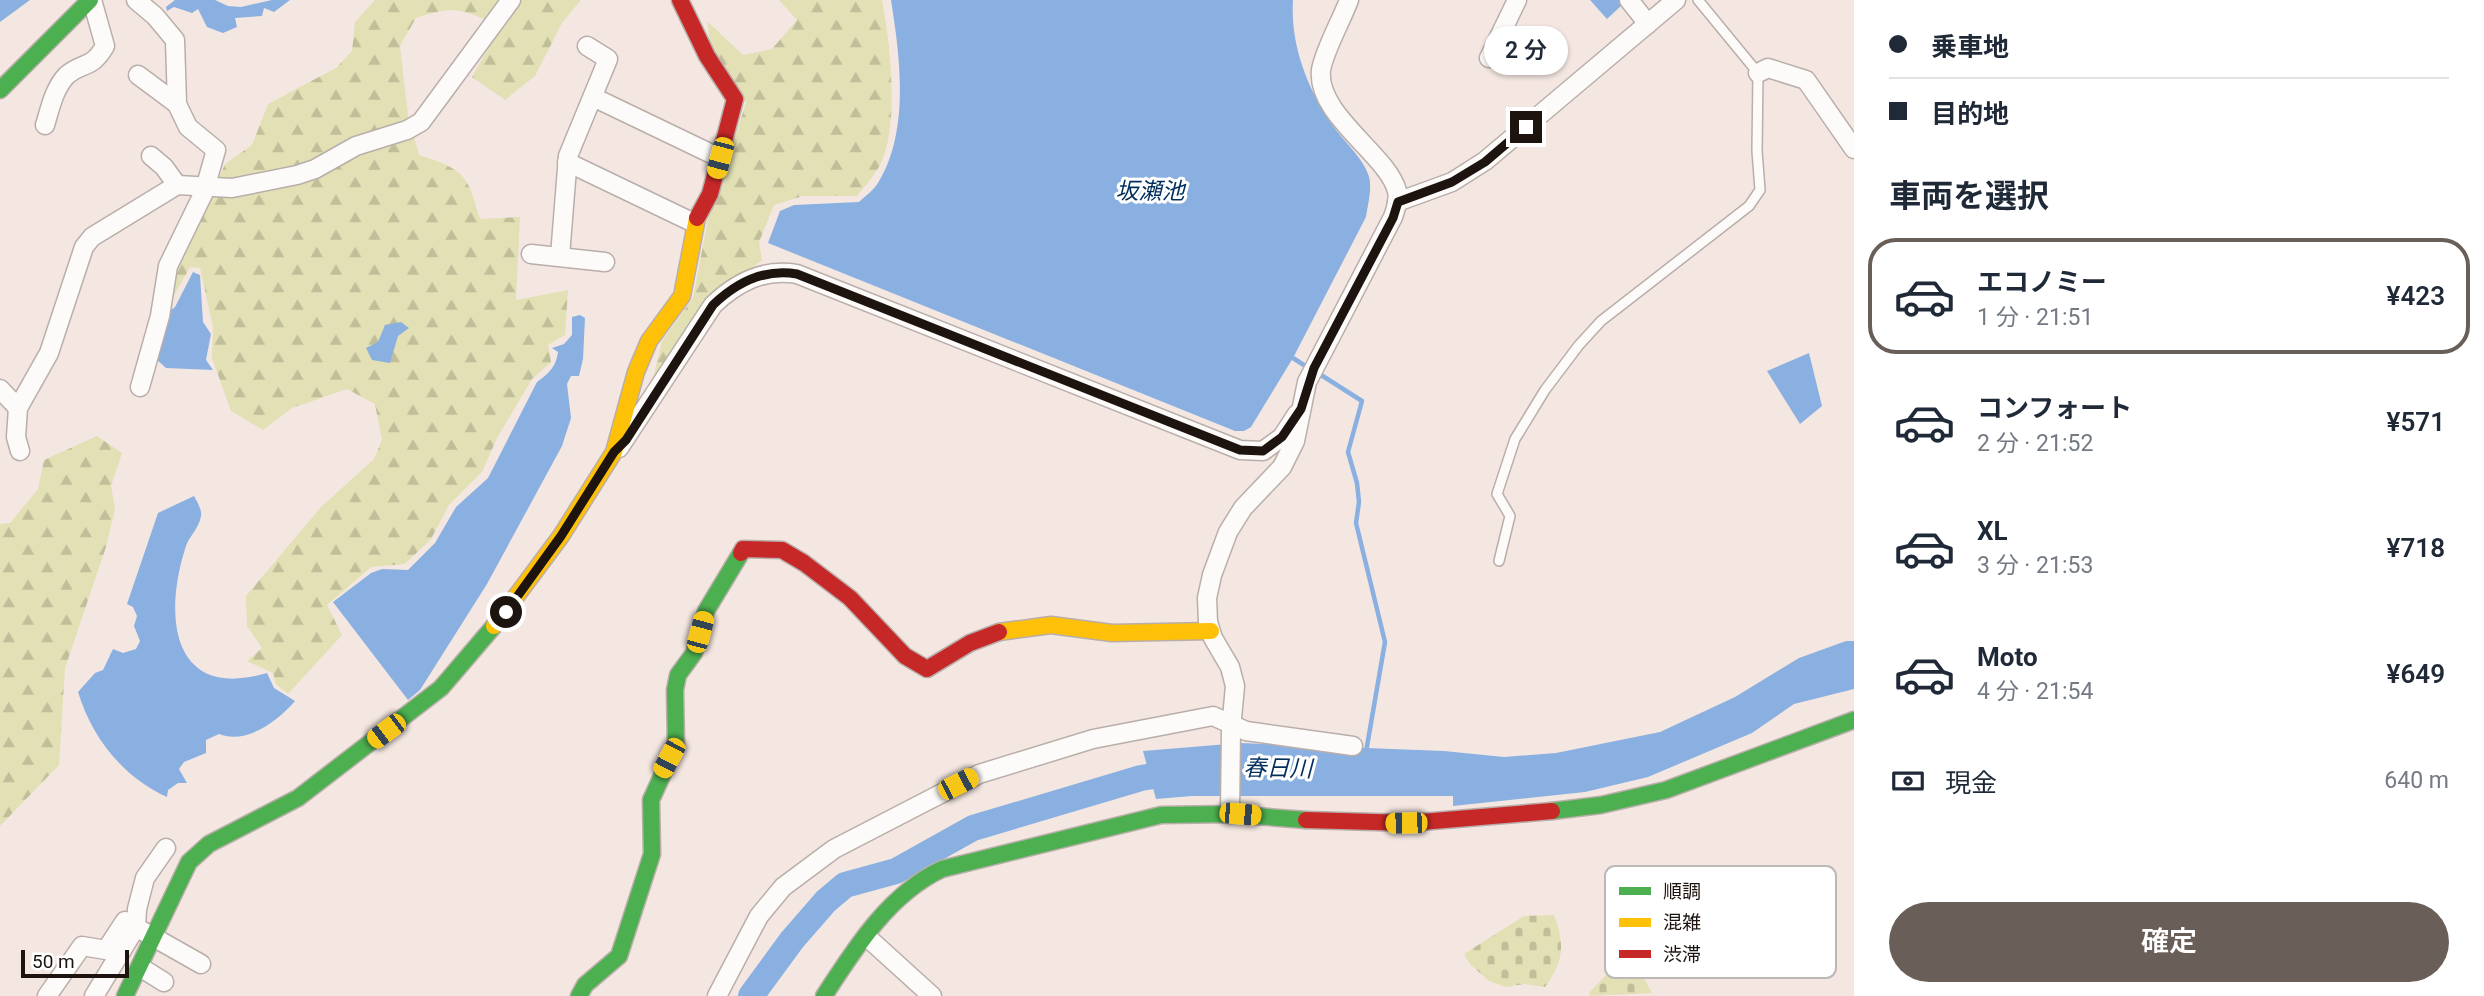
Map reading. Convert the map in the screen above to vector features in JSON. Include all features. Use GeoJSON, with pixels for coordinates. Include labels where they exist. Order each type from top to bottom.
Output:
{"type":"FeatureCollection","features":[{"type":"Feature","properties":{"kind":"street"},"geometry":{"type":"LineString","coordinates":[[0,90],[91,0],[105,46],[95,63],[68,75],[56,91],[45,125]]}},
{"type":"Feature","properties":{"kind":"street"},"geometry":{"type":"LineString","coordinates":[[136,0],[155,16],[175,40],[177,104],[188,127],[216,150],[206,187],[167,266],[160,316],[140,387]]}},
{"type":"Feature","properties":{"kind":"street"},"geometry":{"type":"LineString","coordinates":[[20,451],[16,437],[18,408],[49,353],[84,247],[92,237],[177,185],[232,188],[297,175],[315,169],[356,146],[421,122],[511,0]]}},
{"type":"Feature","properties":{"kind":"street"},"geometry":{"type":"LineString","coordinates":[[614,452],[640,361],[649,341],[682,296],[694,223],[710,194],[735,100],[707,57],[680,0]]}},
{"type":"Feature","properties":{"kind":"street"},"geometry":{"type":"LineString","coordinates":[[1230,811],[1231,725],[1236,686],[1230,667],[1211,631],[1207,598],[1228,532],[1242,508],[1282,467],[1295,441],[1311,375],[1393,218],[1398,202],[1397,190],[1390,178],[1342,121],[1324,91],[1321,70],[1349,0]]}},
{"type":"Feature","properties":{"kind":"street"},"geometry":{"type":"LineString","coordinates":[[1489,58],[1517,0]]}},
{"type":"Feature","properties":{"kind":"street"},"geometry":{"type":"LineString","coordinates":[[1629,0],[1648,24]]}},
{"type":"Feature","properties":{"kind":"street"},"geometry":{"type":"LineString","coordinates":[[1398,202],[1452,182],[1485,162],[1676,0]]}},
{"type":"Feature","properties":{"kind":"street"},"geometry":{"type":"LineString","coordinates":[[560,256],[567,162],[608,59],[587,46]]}},
{"type":"Feature","properties":{"kind":"street"},"geometry":{"type":"LineString","coordinates":[[1758,73],[1768,68],[1806,80],[1854,149]]}},
{"type":"Feature","properties":{"kind":"street"},"geometry":{"type":"LineString","coordinates":[[138,75],[177,104]]}},
{"type":"Feature","properties":{"kind":"street"},"geometry":{"type":"LineString","coordinates":[[593,97],[720,158]]}},
{"type":"Feature","properties":{"kind":"street"},"geometry":{"type":"LineString","coordinates":[[151,156],[164,167],[177,185]]}},
{"type":"Feature","properties":{"kind":"street"},"geometry":{"type":"LineString","coordinates":[[567,162],[694,223]]}},
{"type":"Feature","properties":{"kind":"street"},"geometry":{"type":"LineString","coordinates":[[531,254],[605,262]]}},
{"type":"Feature","properties":{"kind":"street"},"geometry":{"type":"LineString","coordinates":[[125,996],[189,862],[209,844],[298,798],[441,688],[506,612],[561,536],[614,452],[626,440],[713,305],[732,288],[755,277],[775,272],[808,278],[1240,450],[1263,451],[1282,437],[1301,409]]}},
{"type":"Feature","properties":{"kind":"street"},"geometry":{"type":"LineString","coordinates":[[0,388],[18,408]]}},
{"type":"Feature","properties":{"kind":"street"},"geometry":{"type":"LineString","coordinates":[[579,996],[585,985],[619,956],[652,855],[654,834],[650,817],[657,781],[676,745],[675,690],[678,675],[694,653],[706,611],[730,576],[743,549],[782,550],[804,562],[858,604],[905,656],[927,669],[947,654],[985,637],[1016,628],[1050,625],[1097,632],[1211,631]]}},
{"type":"Feature","properties":{"kind":"street"},"geometry":{"type":"LineString","coordinates":[[717,996],[758,916],[783,887],[834,849],[979,774],[1093,739],[1213,716],[1246,731],[1353,746]]}},
{"type":"Feature","properties":{"kind":"street"},"geometry":{"type":"LineString","coordinates":[[824,996],[902,895],[940,869],[1058,842],[1137,819],[1230,811],[1345,823],[1413,823],[1605,804],[1686,783],[1854,720]]}},
{"type":"Feature","properties":{"kind":"street"},"geometry":{"type":"LineString","coordinates":[[94,996],[136,927],[136,909],[145,878],[166,848]]}},
{"type":"Feature","properties":{"kind":"street"},"geometry":{"type":"LineString","coordinates":[[47,996],[82,946],[106,950],[125,921],[201,964]]}},
{"type":"Feature","properties":{"kind":"street"},"geometry":{"type":"LineString","coordinates":[[867,937],[932,996]]}},
{"type":"Feature","properties":{"kind":"street"},"geometry":{"type":"LineString","coordinates":[[140,967],[164,982]]}},
{"type":"Feature","properties":{"kind":"lane"},"geometry":{"type":"LineString","coordinates":[[1499,561],[1510,516],[1497,494],[1515,439],[1545,390],[1601,321],[1749,206],[1760,190],[1757,151],[1758,73],[1698,0]]}},
{"type":"Feature","properties":{"kind":"green space"},"geometry":{"type":"Polygon","coordinates":[[[375,0],[581,0],[562,23],[535,76],[505,100],[472,77],[500,27],[467,13],[440,11],[416,18],[400,46],[408,115],[419,155],[446,165],[462,176],[471,192],[480,219],[520,217],[516,300],[568,290],[565,335],[548,345],[551,362],[532,379],[497,438],[482,472],[449,505],[431,539],[405,564],[371,567],[327,605],[342,635],[288,694],[276,684],[273,673],[247,661],[262,648],[247,626],[246,596],[321,507],[374,459],[382,440],[375,404],[347,389],[292,408],[263,430],[231,411],[212,358],[213,327],[200,268],[190,267],[168,306],[176,256],[208,205],[225,164],[252,145],[268,104],[336,68],[352,51],[355,22],[375,0]]]}},
{"type":"Feature","properties":{"kind":"green space"},"geometry":{"type":"Polygon","coordinates":[[[779,0],[882,0],[892,84],[890,129],[886,148],[878,169],[857,196],[803,196],[774,205],[759,242],[762,260],[712,299],[651,387],[662,341],[693,298],[708,219],[746,103],[711,48],[707,21],[743,55],[772,49],[797,20],[779,0]]]}},
{"type":"Feature","properties":{"kind":"green space"},"geometry":{"type":"Polygon","coordinates":[[[97,436],[122,453],[111,486],[115,509],[106,547],[65,668],[59,765],[0,826],[0,524],[10,523],[38,489],[44,460],[97,436]]]}},
{"type":"Feature","properties":{"kind":"green space"},"geometry":{"type":"Polygon","coordinates":[[[1554,915],[1560,935],[1561,953],[1556,969],[1545,987],[1524,984],[1506,987],[1489,981],[1470,964],[1464,954],[1524,916],[1554,915]]]}},
{"type":"Feature","properties":{"kind":"green space"},"geometry":{"type":"Polygon","coordinates":[[[1605,976],[1644,978],[1652,993],[1591,996],[1589,993],[1605,976]]]}},
{"type":"Feature","properties":{"kind":"water"},"geometry":{"type":"Polygon","coordinates":[[[0,0],[30,0],[0,22],[0,0]]]}},
{"type":"Feature","properties":{"kind":"water"},"geometry":{"type":"Polygon","coordinates":[[[175,0],[215,0],[228,6],[241,7],[272,0],[290,0],[274,12],[264,8],[262,16],[235,18],[237,27],[223,33],[207,27],[198,9],[192,13],[174,7],[167,11],[166,7],[175,0]]]}},
{"type":"Feature","properties":{"kind":"water","name":"坂瀬池"},"geometry":{"type":"Polygon","coordinates":[[[891,0],[1293,0],[1295,35],[1303,69],[1326,116],[1366,168],[1370,195],[1366,217],[1293,358],[1251,427],[1244,431],[1235,431],[768,243],[780,211],[794,205],[859,202],[878,183],[888,163],[899,117],[899,69],[891,0]]]}},
{"type":"Feature","properties":{"kind":"water"},"geometry":{"type":"Polygon","coordinates":[[[1590,0],[1619,0],[1623,4],[1607,19],[1590,0]]]}},
{"type":"Feature","properties":{"kind":"water"},"geometry":{"type":"Polygon","coordinates":[[[193,272],[200,275],[203,322],[211,334],[206,360],[213,370],[166,368],[155,358],[167,313],[175,307],[193,272]]]}},
{"type":"Feature","properties":{"kind":"water"},"geometry":{"type":"Polygon","coordinates":[[[580,315],[585,318],[583,359],[579,376],[571,376],[567,384],[571,418],[562,446],[487,584],[420,690],[408,700],[333,602],[371,573],[382,569],[408,570],[435,543],[456,507],[488,478],[537,382],[554,366],[558,352],[552,348],[564,344],[572,335],[572,317],[580,315]]]}},
{"type":"Feature","properties":{"kind":"water"},"geometry":{"type":"Polygon","coordinates":[[[401,322],[409,328],[398,336],[390,363],[372,360],[366,348],[378,342],[385,325],[401,322]]]}},
{"type":"Feature","properties":{"kind":"water"},"geometry":{"type":"Polygon","coordinates":[[[1809,353],[1822,406],[1800,424],[1767,371],[1809,353]]]}},
{"type":"Feature","properties":{"kind":"water"},"geometry":{"type":"Polygon","coordinates":[[[194,496],[201,516],[185,549],[175,602],[176,626],[182,648],[194,665],[211,675],[236,679],[267,673],[274,688],[295,701],[271,723],[250,734],[229,737],[219,734],[206,740],[206,753],[184,762],[179,769],[187,783],[178,783],[168,790],[167,797],[136,779],[111,754],[92,725],[78,692],[95,673],[103,670],[113,649],[123,653],[136,649],[140,641],[134,626],[137,616],[133,607],[127,604],[158,513],[194,496]]]}},
{"type":"Feature","properties":{"kind":"water"},"geometry":{"type":"Polygon","coordinates":[[[1846,641],[1854,641],[1854,689],[1794,704],[1752,733],[1648,777],[1585,792],[1453,806],[1453,796],[1192,796],[1156,799],[1143,751],[1240,743],[1444,751],[1504,757],[1556,753],[1660,732],[1735,697],[1799,658],[1846,641]]]}},
{"type":"Feature","properties":{"kind":"waterway"},"geometry":{"type":"LineString","coordinates":[[1293,358],[1310,369]]}},
{"type":"Feature","properties":{"kind":"waterway"},"geometry":{"type":"LineString","coordinates":[[1318,373],[1362,401],[1348,452],[1357,483],[1359,502],[1356,523],[1385,642],[1366,752]]}},
{"type":"Feature","properties":{"kind":"waterway","name":"春日川"},"geometry":{"type":"LineString","coordinates":[[751,996],[792,940],[826,901],[845,885],[896,871],[973,828],[1141,778],[1184,771]]}},
{"type":"Feature","properties":{"kind":"traffic: fast"},"geometry":{"type":"LineString","coordinates":[[0,90],[90,0]]}},
{"type":"Feature","properties":{"kind":"traffic: fast"},"geometry":{"type":"LineString","coordinates":[[579,996],[585,985],[619,956],[652,854],[651,800],[676,745],[675,690],[678,675],[694,653],[706,611],[741,553]]}},
{"type":"Feature","properties":{"kind":"traffic: fast"},"geometry":{"type":"LineString","coordinates":[[125,996],[189,862],[209,844],[298,798],[441,688],[494,626]]}},
{"type":"Feature","properties":{"kind":"traffic: fast"},"geometry":{"type":"LineString","coordinates":[[1552,811],[1601,805],[1666,790],[1854,720]]}},
{"type":"Feature","properties":{"kind":"traffic: fast"},"geometry":{"type":"LineString","coordinates":[[824,996],[875,924],[906,893],[942,869],[1161,815],[1230,814],[1306,820]]}},
{"type":"Feature","properties":{"kind":"traffic: slow"},"geometry":{"type":"LineString","coordinates":[[494,626],[561,536],[614,452],[636,372],[649,341],[682,296],[697,218]]}},
{"type":"Feature","properties":{"kind":"traffic: slow"},"geometry":{"type":"LineString","coordinates":[[999,632],[1051,625],[1112,633],[1211,631]]}},
{"type":"Feature","properties":{"kind":"traffic: jam"},"geometry":{"type":"LineString","coordinates":[[680,0],[707,56],[735,99],[710,194],[697,218]]}},
{"type":"Feature","properties":{"kind":"traffic: jam"},"geometry":{"type":"LineString","coordinates":[[741,553],[743,549],[782,550],[804,563],[850,598],[905,656],[927,669],[970,643],[999,632]]}},
{"type":"Feature","properties":{"kind":"traffic: jam"},"geometry":{"type":"LineString","coordinates":[[1306,820],[1409,823],[1552,811]]}},
{"type":"Feature","properties":{"kind":"route"},"geometry":{"type":"LineString","coordinates":[[506,612],[561,536],[614,452],[626,440],[713,305],[732,288],[755,277],[775,272],[797,274],[1240,450],[1263,451],[1282,437],[1301,409],[1307,382],[1393,218],[1398,202],[1452,182],[1485,162],[1526,127]]}}]}
